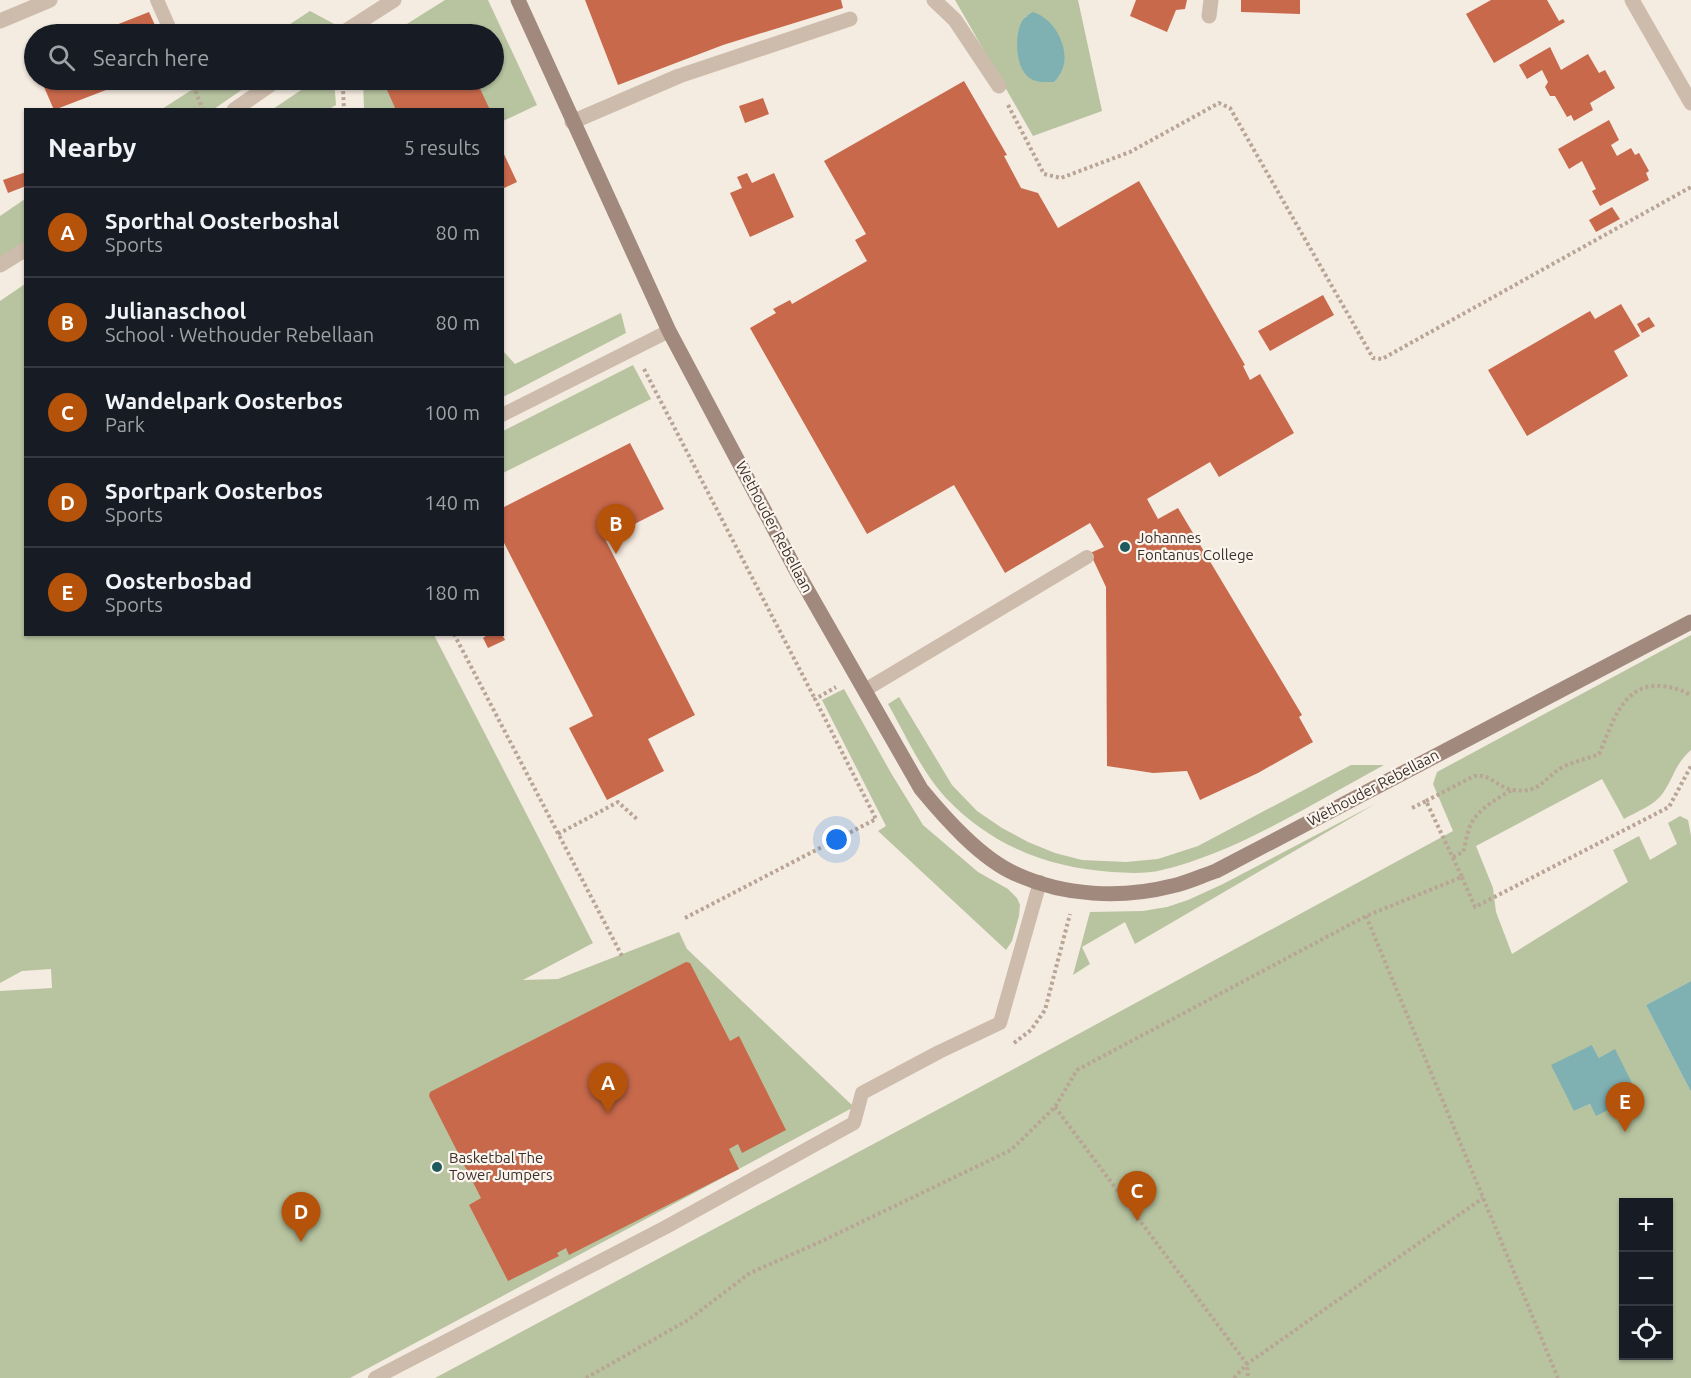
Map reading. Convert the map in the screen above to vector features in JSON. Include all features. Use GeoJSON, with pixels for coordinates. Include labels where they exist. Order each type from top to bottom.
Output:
{"type":"FeatureCollection","features":[{"type":"Feature","properties":{"kind":"street"},"geometry":{"type":"LineString","coordinates":[[0,21],[50,0]]}},
{"type":"Feature","properties":{"kind":"street"},"geometry":{"type":"LineString","coordinates":[[357,24],[394,0]]}},
{"type":"Feature","properties":{"kind":"street","name":"Wethouder Rebellaan"},"geometry":{"type":"LineString","coordinates":[[518,0],[669,331],[797,572],[921,789],[946,820],[982,851],[1014,874],[1075,892],[1127,893],[1173,886],[1216,871],[1691,622]]}},
{"type":"Feature","properties":{"kind":"street"},"geometry":{"type":"LineString","coordinates":[[934,0],[955,20],[999,86]]}},
{"type":"Feature","properties":{"kind":"street"},"geometry":{"type":"LineString","coordinates":[[1209,16],[1211,0]]}},
{"type":"Feature","properties":{"kind":"street"},"geometry":{"type":"LineString","coordinates":[[1632,0],[1691,103]]}},
{"type":"Feature","properties":{"kind":"street"},"geometry":{"type":"LineString","coordinates":[[572,122],[680,76],[850,19]]}},
{"type":"Feature","properties":{"kind":"street"},"geometry":{"type":"LineString","coordinates":[[237,108],[262,90]]}},
{"type":"Feature","properties":{"kind":"street"},"geometry":{"type":"LineString","coordinates":[[0,266],[24,250]]}},
{"type":"Feature","properties":{"kind":"lane"},"geometry":{"type":"LineString","coordinates":[[157,0],[168,24]]}},
{"type":"Feature","properties":{"kind":"lane"},"geometry":{"type":"LineString","coordinates":[[504,414],[669,331]]}},
{"type":"Feature","properties":{"kind":"lane"},"geometry":{"type":"LineString","coordinates":[[865,690],[1088,557]]}},
{"type":"Feature","properties":{"kind":"lane"},"geometry":{"type":"LineString","coordinates":[[375,1378],[666,1227],[854,1123],[862,1092],[1000,1023],[1040,882]]}},
{"type":"Feature","properties":{"kind":"path"},"geometry":{"type":"LineString","coordinates":[[999,86],[1044,174],[1061,178],[1130,152],[1219,103],[1230,108],[1373,358],[1382,359],[1691,188]]}},
{"type":"Feature","properties":{"kind":"path"},"geometry":{"type":"LineString","coordinates":[[195,90],[202,108]]}},
{"type":"Feature","properties":{"kind":"path"},"geometry":{"type":"LineString","coordinates":[[343,90],[344,108]]}},
{"type":"Feature","properties":{"kind":"path"},"geometry":{"type":"LineString","coordinates":[[634,349],[876,819],[685,918]]}},
{"type":"Feature","properties":{"kind":"path"},"geometry":{"type":"LineString","coordinates":[[455,636],[622,956]]}},
{"type":"Feature","properties":{"kind":"path"},"geometry":{"type":"LineString","coordinates":[[815,699],[857,675]]}},
{"type":"Feature","properties":{"kind":"path"},"geometry":{"type":"LineString","coordinates":[[1410,808],[1479,775],[1488,777],[1500,786],[1513,790],[1539,788],[1561,768],[1599,754],[1615,714],[1628,697],[1652,686],[1670,687],[1691,696]]}},
{"type":"Feature","properties":{"kind":"path"},"geometry":{"type":"LineString","coordinates":[[1426,801],[1475,907],[1669,807],[1691,766]]}},
{"type":"Feature","properties":{"kind":"path"},"geometry":{"type":"LineString","coordinates":[[1453,857],[1463,852],[1471,824],[1478,814],[1513,790]]}},
{"type":"Feature","properties":{"kind":"path"},"geometry":{"type":"LineString","coordinates":[[558,834],[618,802],[638,820]]}},
{"type":"Feature","properties":{"kind":"path"},"geometry":{"type":"LineString","coordinates":[[586,1378],[688,1320],[750,1273],[1011,1150],[1055,1107],[1077,1070],[1366,916],[1462,877]]}},
{"type":"Feature","properties":{"kind":"path"},"geometry":{"type":"LineString","coordinates":[[1366,916],[1558,1378]]}},
{"type":"Feature","properties":{"kind":"path"},"geometry":{"type":"LineString","coordinates":[[1055,1107],[1247,1364],[1248,1378]]}},
{"type":"Feature","properties":{"kind":"path"},"geometry":{"type":"LineString","coordinates":[[1234,1378],[1247,1364],[1483,1198]]}},
{"type":"Feature","properties":{"kind":"green space"},"geometry":{"type":"Polygon","coordinates":[[[445,0],[488,0],[499,24],[407,24],[445,0]]]}},
{"type":"Feature","properties":{"kind":"green space"},"geometry":{"type":"Polygon","coordinates":[[[955,0],[1078,0],[1102,111],[1033,136],[955,0]],[[1026,16],[1021,26],[1054,82],[1064,62],[1061,40],[1026,16]]]}},
{"type":"Feature","properties":{"kind":"green space"},"geometry":{"type":"Polygon","coordinates":[[[310,11],[334,24],[290,24],[310,11]]]}},
{"type":"Feature","properties":{"kind":"green space"},"geometry":{"type":"Polygon","coordinates":[[[504,34],[537,105],[504,121],[504,108],[364,108],[363,90],[504,90],[504,34]]]}},
{"type":"Feature","properties":{"kind":"green space"},"geometry":{"type":"Polygon","coordinates":[[[191,90],[242,90],[215,108],[164,108],[191,90]]]}},
{"type":"Feature","properties":{"kind":"green space"},"geometry":{"type":"Polygon","coordinates":[[[301,90],[335,90],[336,105],[331,108],[274,108],[301,90]]]}},
{"type":"Feature","properties":{"kind":"green space"},"geometry":{"type":"Polygon","coordinates":[[[24,200],[24,245],[0,262],[0,216],[24,200]]]}},
{"type":"Feature","properties":{"kind":"green space"},"geometry":{"type":"Polygon","coordinates":[[[24,285],[24,636],[435,636],[593,943],[523,980],[558,979],[679,932],[687,949],[854,1107],[350,1378],[0,1378],[0,991],[52,988],[51,969],[22,971],[0,983],[0,301],[24,285]]]}},
{"type":"Feature","properties":{"kind":"green space"},"geometry":{"type":"Polygon","coordinates":[[[621,313],[626,333],[504,396],[504,352],[515,364],[621,313]]]}},
{"type":"Feature","properties":{"kind":"green space"},"geometry":{"type":"Polygon","coordinates":[[[633,365],[651,399],[504,472],[504,430],[633,365]]]}},
{"type":"Feature","properties":{"kind":"green space"},"geometry":{"type":"Polygon","coordinates":[[[1691,635],[1691,750],[1681,760],[1660,797],[1624,819],[1602,779],[1476,846],[1493,888],[1496,912],[1512,954],[1628,882],[1613,850],[1639,836],[1650,860],[1677,844],[1668,823],[1680,816],[1688,820],[1691,836],[1691,981],[1646,1005],[1691,1092],[1691,1378],[435,1378],[1453,831],[1433,784],[1437,772],[1691,635]],[[1592,1045],[1574,1111],[1590,1104],[1596,1115],[1599,1058],[1592,1045]]]}},
{"type":"Feature","properties":{"kind":"green space"},"geometry":{"type":"Polygon","coordinates":[[[844,689],[923,825],[978,872],[1008,889],[1017,898],[1020,905],[1019,916],[1012,941],[1006,950],[878,831],[886,826],[822,700],[844,689]]]}},
{"type":"Feature","properties":{"kind":"green space"},"geometry":{"type":"Polygon","coordinates":[[[899,697],[952,785],[977,811],[1028,842],[1055,853],[1082,860],[1126,862],[1158,859],[1198,846],[1351,765],[1384,765],[1276,825],[1191,862],[1143,873],[1088,870],[1021,851],[1001,841],[962,814],[937,787],[907,740],[888,704],[899,697]]]}},
{"type":"Feature","properties":{"kind":"green space"},"geometry":{"type":"Polygon","coordinates":[[[1375,804],[1135,944],[1125,922],[1082,947],[1090,964],[1073,975],[1090,912],[1143,911],[1167,907],[1188,900],[1375,804]]]}},
{"type":"Feature","properties":{"kind":"water"},"geometry":{"type":"Polygon","coordinates":[[[1033,12],[1050,23],[1062,42],[1064,63],[1061,73],[1054,82],[1039,82],[1031,79],[1026,75],[1019,61],[1017,44],[1019,27],[1023,20],[1033,12]]]}},
{"type":"Feature","properties":{"kind":"water"},"geometry":{"type":"Polygon","coordinates":[[[1691,981],[1691,1092],[1646,1005],[1691,981]]]}},
{"type":"Feature","properties":{"kind":"water"},"geometry":{"type":"Polygon","coordinates":[[[1592,1045],[1599,1058],[1615,1049],[1638,1095],[1596,1116],[1590,1104],[1574,1111],[1551,1065],[1592,1045]]]}},
{"type":"Feature","properties":{"kind":"building"},"geometry":{"type":"Polygon","coordinates":[[[585,0],[841,0],[843,8],[723,45],[618,85],[585,0]]]}},
{"type":"Feature","properties":{"kind":"building"},"geometry":{"type":"Polygon","coordinates":[[[1136,0],[1187,0],[1185,9],[1176,10],[1167,32],[1130,16],[1136,0]]]}},
{"type":"Feature","properties":{"kind":"building"},"geometry":{"type":"Polygon","coordinates":[[[1241,0],[1300,0],[1300,14],[1241,12],[1241,0]]]}},
{"type":"Feature","properties":{"kind":"building"},"geometry":{"type":"Polygon","coordinates":[[[1491,0],[1547,0],[1559,21],[1563,19],[1565,22],[1494,63],[1466,14],[1491,0]]]}},
{"type":"Feature","properties":{"kind":"building"},"geometry":{"type":"Polygon","coordinates":[[[149,12],[154,24],[118,24],[149,12]]]}},
{"type":"Feature","properties":{"kind":"building"},"geometry":{"type":"Polygon","coordinates":[[[1550,47],[1561,70],[1588,54],[1599,73],[1605,70],[1615,88],[1590,103],[1593,110],[1574,121],[1571,115],[1567,117],[1555,96],[1550,96],[1545,87],[1548,82],[1542,70],[1527,79],[1519,65],[1550,47]]]}},
{"type":"Feature","properties":{"kind":"building"},"geometry":{"type":"Polygon","coordinates":[[[964,81],[1007,155],[1004,156],[1021,188],[1038,193],[1058,228],[1139,181],[1245,365],[1243,366],[1250,380],[1260,374],[1294,433],[1219,477],[1210,462],[1147,499],[1158,519],[1178,508],[1302,715],[1299,717],[1313,742],[1258,773],[1200,800],[1187,771],[1153,773],[1107,766],[1106,587],[1090,553],[1104,547],[1090,523],[1005,573],[954,485],[867,534],[750,328],[776,313],[773,309],[790,300],[792,304],[867,261],[855,240],[866,234],[824,161],[964,81]]]}},
{"type":"Feature","properties":{"kind":"building"},"geometry":{"type":"Polygon","coordinates":[[[45,90],[106,90],[59,108],[53,108],[45,90]]]}},
{"type":"Feature","properties":{"kind":"building"},"geometry":{"type":"Polygon","coordinates":[[[387,90],[481,90],[489,108],[395,108],[387,90]]]}},
{"type":"Feature","properties":{"kind":"building"},"geometry":{"type":"Polygon","coordinates":[[[763,98],[769,114],[745,123],[739,106],[763,98]]]}},
{"type":"Feature","properties":{"kind":"building"},"geometry":{"type":"Polygon","coordinates":[[[1609,120],[1619,140],[1611,145],[1617,156],[1631,148],[1635,155],[1639,153],[1649,171],[1646,173],[1649,180],[1600,206],[1592,191],[1596,189],[1582,161],[1569,169],[1558,149],[1609,120]]]}},
{"type":"Feature","properties":{"kind":"building"},"geometry":{"type":"Polygon","coordinates":[[[504,154],[517,182],[504,188],[504,154]]]}},
{"type":"Feature","properties":{"kind":"building"},"geometry":{"type":"Polygon","coordinates":[[[24,173],[24,187],[8,193],[3,180],[24,173]]]}},
{"type":"Feature","properties":{"kind":"building"},"geometry":{"type":"Polygon","coordinates":[[[747,173],[752,183],[774,173],[794,217],[750,237],[730,193],[742,188],[737,177],[747,173]]]}},
{"type":"Feature","properties":{"kind":"building"},"geometry":{"type":"Polygon","coordinates":[[[1612,207],[1620,219],[1596,232],[1589,220],[1612,207]]]}},
{"type":"Feature","properties":{"kind":"building"},"geometry":{"type":"Polygon","coordinates":[[[1323,295],[1334,315],[1270,351],[1258,331],[1323,295]]]}},
{"type":"Feature","properties":{"kind":"building"},"geometry":{"type":"Polygon","coordinates":[[[1621,304],[1640,336],[1614,351],[1628,376],[1527,436],[1488,370],[1590,311],[1595,319],[1621,304]]]}},
{"type":"Feature","properties":{"kind":"building"},"geometry":{"type":"Polygon","coordinates":[[[1649,317],[1655,326],[1642,333],[1637,324],[1649,317]]]}},
{"type":"Feature","properties":{"kind":"building"},"geometry":{"type":"Polygon","coordinates":[[[630,443],[664,509],[605,539],[695,715],[648,739],[664,771],[607,800],[569,728],[593,716],[504,543],[504,507],[630,443]]]}},
{"type":"Feature","properties":{"kind":"building"},"geometry":{"type":"Polygon","coordinates":[[[503,636],[505,640],[488,648],[483,638],[503,636]]]}},
{"type":"Feature","properties":{"kind":"building"},"geometry":{"type":"Polygon","coordinates":[[[686,962],[690,963],[730,1041],[739,1036],[786,1130],[742,1153],[738,1144],[729,1149],[739,1169],[569,1255],[566,1248],[557,1253],[559,1256],[508,1281],[469,1205],[481,1198],[429,1096],[430,1092],[686,962]]]}},
{"type":"Feature","properties":{"kind":"place","name":"Johannes Fontanus College"},"geometry":{"type":"Point","coordinates":[1125,547]}},
{"type":"Feature","properties":{"kind":"place","name":"Julianaschool"},"geometry":{"type":"Point","coordinates":[616,554]}},
{"type":"Feature","properties":{"kind":"place","name":"Sporthal Oosterboshal"},"geometry":{"type":"Point","coordinates":[608,1113]}},
{"type":"Feature","properties":{"kind":"place","name":"Oosterbosbad"},"geometry":{"type":"Point","coordinates":[1625,1132]}},
{"type":"Feature","properties":{"kind":"place","name":"Basketbal The Tower Jumpers"},"geometry":{"type":"Point","coordinates":[437,1167]}},
{"type":"Feature","properties":{"kind":"place","name":"Wandelpark Oosterbos"},"geometry":{"type":"Point","coordinates":[1137,1221]}},
{"type":"Feature","properties":{"kind":"place","name":"Sportpark Oosterbos"},"geometry":{"type":"Point","coordinates":[301,1242]}}]}
